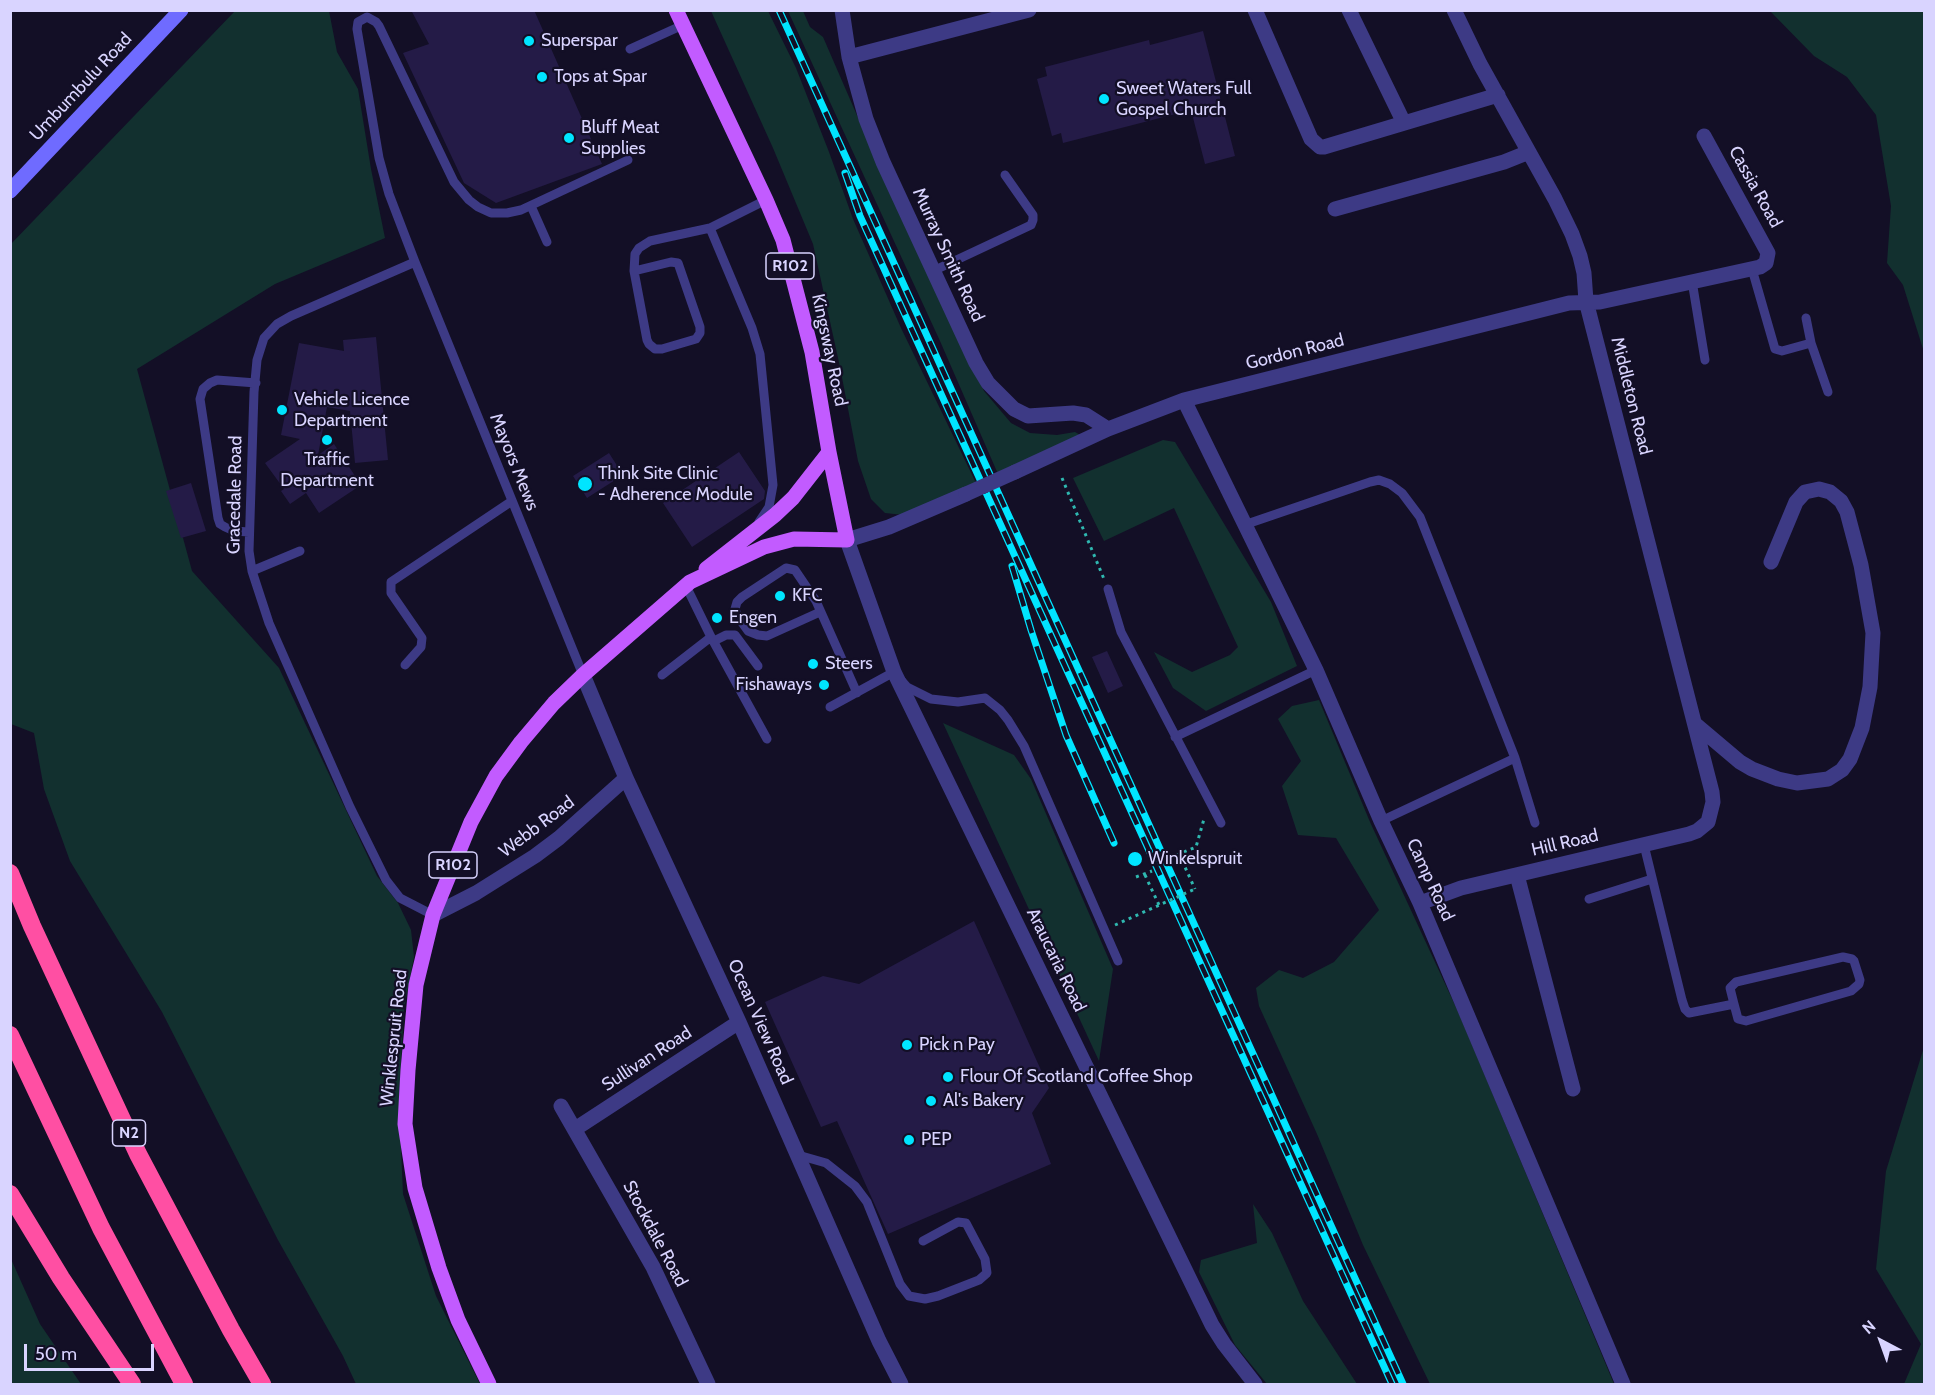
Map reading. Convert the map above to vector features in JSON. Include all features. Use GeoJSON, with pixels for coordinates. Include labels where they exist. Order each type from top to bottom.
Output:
{"type":"FeatureCollection","features":[{"type":"Feature","properties":{"kind":"highway"},"geometry":{"type":"LineString","coordinates":[[10,859],[32,926]]}},
{"type":"Feature","properties":{"kind":"highway","name":"N2"},"geometry":{"type":"LineString","coordinates":[[10,873],[32,926],[138,1154],[262,1384]]}},
{"type":"Feature","properties":{"kind":"highway"},"geometry":{"type":"LineString","coordinates":[[10,1035],[101,1228],[184,1384]]}},
{"type":"Feature","properties":{"kind":"highway"},"geometry":{"type":"LineString","coordinates":[[10,1194],[61,1278],[132,1384]]}},
{"type":"Feature","properties":{"kind":"main road","name":"Umbumbulu Road"},"geometry":{"type":"LineString","coordinates":[[10,191],[181,10]]}},
{"type":"Feature","properties":{"kind":"main road","name":"Kingsway Road"},"geometry":{"type":"LineString","coordinates":[[680,18],[783,240],[812,352],[847,540]]}},
{"type":"Feature","properties":{"kind":"main road"},"geometry":{"type":"LineString","coordinates":[[688,584],[775,515],[793,498],[829,452]]}},
{"type":"Feature","properties":{"kind":"main road","name":"Winklespruit Road"},"geometry":{"type":"LineString","coordinates":[[489,1384],[458,1320],[439,1268],[415,1188],[405,1124],[416,985],[433,915],[471,822],[496,776],[548,711],[583,675],[688,584],[764,547],[794,539],[847,540]]}},
{"type":"Feature","properties":{"kind":"street","name":"Murray Smith Road"},"geometry":{"type":"LineString","coordinates":[[842,10],[849,57],[866,119],[933,271],[976,363],[988,383],[1014,409],[1028,416],[1073,413],[1086,415],[1108,429]]}},
{"type":"Feature","properties":{"kind":"street"},"geometry":{"type":"LineString","coordinates":[[849,57],[1029,10]]}},
{"type":"Feature","properties":{"kind":"street"},"geometry":{"type":"LineString","coordinates":[[1255,10],[1311,139],[1316,145],[1324,147],[1498,95]]}},
{"type":"Feature","properties":{"kind":"street"},"geometry":{"type":"LineString","coordinates":[[1349,10],[1404,123]]}},
{"type":"Feature","properties":{"kind":"street","name":"Middleton Road"},"geometry":{"type":"LineString","coordinates":[[1454,10],[1572,234],[1584,273],[1586,301],[1712,792],[1712,813]]}},
{"type":"Feature","properties":{"kind":"street","name":"Cassia Road"},"geometry":{"type":"LineString","coordinates":[[1704,136],[1764,243],[1768,258]]}},
{"type":"Feature","properties":{"kind":"street"},"geometry":{"type":"LineString","coordinates":[[1335,209],[1504,162],[1529,152]]}},
{"type":"Feature","properties":{"kind":"street","name":"Gordon Road"},"geometry":{"type":"LineString","coordinates":[[847,540],[889,527],[1108,429],[1184,400],[1569,303],[1600,302],[1752,269],[1766,263],[1768,258]]}},
{"type":"Feature","properties":{"kind":"street","name":"Camp Road"},"geometry":{"type":"LineString","coordinates":[[1184,400],[1316,670],[1381,821],[1420,903],[1623,1384]]}},
{"type":"Feature","properties":{"kind":"street"},"geometry":{"type":"LineString","coordinates":[[1695,724],[1740,762],[1778,779],[1797,783],[1828,779],[1842,770],[1850,759],[1862,728],[1870,687],[1873,633],[1860,565],[1847,512],[1841,501],[1830,492],[1819,489],[1805,492],[1796,502],[1771,562]]}},
{"type":"Feature","properties":{"kind":"street","name":"Araucaria Road"},"geometry":{"type":"LineString","coordinates":[[847,540],[894,672],[1212,1325],[1255,1384]]}},
{"type":"Feature","properties":{"kind":"street","name":"Ocean View Road"},"geometry":{"type":"LineString","coordinates":[[583,675],[626,778],[740,1022],[879,1341],[901,1384]]}},
{"type":"Feature","properties":{"kind":"street","name":"Webb Road"},"geometry":{"type":"LineString","coordinates":[[433,915],[476,893],[535,856],[559,838],[626,778]]}},
{"type":"Feature","properties":{"kind":"street","name":"Hill Road"},"geometry":{"type":"LineString","coordinates":[[1420,903],[1461,888],[1697,831],[1708,822],[1712,813]]}},
{"type":"Feature","properties":{"kind":"street"},"geometry":{"type":"LineString","coordinates":[[1517,875],[1573,1089]]}},
{"type":"Feature","properties":{"kind":"street","name":"Sullivan Road"},"geometry":{"type":"LineString","coordinates":[[575,1129],[740,1022]]}},
{"type":"Feature","properties":{"kind":"street","name":"Stockdale Road"},"geometry":{"type":"LineString","coordinates":[[561,1106],[652,1267],[708,1384]]}},
{"type":"Feature","properties":{"kind":"lane","name":"Mayors Mews"},"geometry":{"type":"LineString","coordinates":[[531,206],[507,213],[491,213],[469,200],[454,182],[379,26],[367,17],[358,22],[357,29],[379,158],[389,194],[583,675]]}},
{"type":"Feature","properties":{"kind":"lane"},"geometry":{"type":"LineString","coordinates":[[630,49],[680,18]]}},
{"type":"Feature","properties":{"kind":"lane"},"geometry":{"type":"LineString","coordinates":[[547,242],[531,206],[628,160]]}},
{"type":"Feature","properties":{"kind":"lane"},"geometry":{"type":"LineString","coordinates":[[933,271],[1031,225],[1033,215],[1005,176]]}},
{"type":"Feature","properties":{"kind":"lane"},"geometry":{"type":"LineString","coordinates":[[634,271],[671,262],[678,263],[700,327],[700,333],[696,339],[663,349],[655,349],[647,340],[634,271],[635,254],[643,244],[710,228],[766,200]]}},
{"type":"Feature","properties":{"kind":"lane"},"geometry":{"type":"LineString","coordinates":[[710,228],[752,328],[761,362],[772,485],[769,507],[753,531]]}},
{"type":"Feature","properties":{"kind":"lane","name":"Gracedale Road"},"geometry":{"type":"LineString","coordinates":[[415,262],[291,316],[278,324],[264,338],[257,360],[250,471],[249,532],[252,571],[269,623],[350,807],[386,880],[400,897],[433,915]]}},
{"type":"Feature","properties":{"kind":"lane"},"geometry":{"type":"LineString","coordinates":[[1752,269],[1775,349],[1782,351],[1812,343]]}},
{"type":"Feature","properties":{"kind":"lane"},"geometry":{"type":"LineString","coordinates":[[1692,281],[1705,360]]}},
{"type":"Feature","properties":{"kind":"lane"},"geometry":{"type":"LineString","coordinates":[[1806,318],[1828,392]]}},
{"type":"Feature","properties":{"kind":"lane"},"geometry":{"type":"LineString","coordinates":[[249,532],[234,531],[220,524],[200,399],[203,389],[217,380],[256,383]]}},
{"type":"Feature","properties":{"kind":"lane"},"geometry":{"type":"LineString","coordinates":[[1244,525],[1379,480],[1390,484],[1402,493],[1420,517],[1515,758],[1535,823]]}},
{"type":"Feature","properties":{"kind":"lane"},"geometry":{"type":"LineString","coordinates":[[405,665],[421,647],[422,638],[391,593],[391,582],[512,501]]}},
{"type":"Feature","properties":{"kind":"lane"},"geometry":{"type":"LineString","coordinates":[[252,571],[300,552]]}},
{"type":"Feature","properties":{"kind":"lane"},"geometry":{"type":"LineString","coordinates":[[820,612],[767,636],[748,631],[735,609],[742,597],[789,567],[795,570],[805,582],[820,612],[856,693]]}},
{"type":"Feature","properties":{"kind":"lane"},"geometry":{"type":"LineString","coordinates":[[688,584],[713,639],[767,739]]}},
{"type":"Feature","properties":{"kind":"lane"},"geometry":{"type":"LineString","coordinates":[[1108,589],[1121,632],[1221,823]]}},
{"type":"Feature","properties":{"kind":"lane"},"geometry":{"type":"LineString","coordinates":[[662,675],[713,639],[726,635],[735,635],[758,666]]}},
{"type":"Feature","properties":{"kind":"lane"},"geometry":{"type":"LineString","coordinates":[[1176,738],[1316,670]]}},
{"type":"Feature","properties":{"kind":"lane"},"geometry":{"type":"LineString","coordinates":[[830,707],[894,672],[907,687],[931,699],[958,702],[985,698],[1008,720],[1024,746],[1118,961]]}},
{"type":"Feature","properties":{"kind":"lane"},"geometry":{"type":"LineString","coordinates":[[1381,821],[1515,758]]}},
{"type":"Feature","properties":{"kind":"lane"},"geometry":{"type":"LineString","coordinates":[[1644,845],[1685,1009],[1692,1014],[1734,1004]]}},
{"type":"Feature","properties":{"kind":"lane"},"geometry":{"type":"LineString","coordinates":[[1588,899],[1652,879]]}},
{"type":"Feature","properties":{"kind":"lane"},"geometry":{"type":"LineString","coordinates":[[1843,957],[1852,959],[1860,980],[1851,991],[1746,1021],[1738,1019],[1734,1004],[1730,988],[1734,982],[1843,957]]}},
{"type":"Feature","properties":{"kind":"lane"},"geometry":{"type":"LineString","coordinates":[[798,1155],[826,1163],[855,1186],[867,1202],[900,1284],[909,1296],[925,1299],[938,1296],[979,1280],[987,1273],[985,1259],[966,1223],[958,1222],[923,1241]]}},
{"type":"Feature","properties":{"kind":"path"},"geometry":{"type":"LineString","coordinates":[[1062,478],[1108,589]]}},
{"type":"Feature","properties":{"kind":"path"},"geometry":{"type":"LineString","coordinates":[[1170,858],[1196,847],[1203,820],[1213,809]]}},
{"type":"Feature","properties":{"kind":"path"},"geometry":{"type":"LineString","coordinates":[[1115,925],[1195,889],[1179,854]]}},
{"type":"Feature","properties":{"kind":"path"},"geometry":{"type":"LineString","coordinates":[[1136,877],[1152,872]]}},
{"type":"Feature","properties":{"kind":"path"},"geometry":{"type":"LineString","coordinates":[[1145,875],[1159,905]]}},
{"type":"Feature","properties":{"kind":"green space"},"geometry":{"type":"Polygon","coordinates":[[[235,11],[329,11],[337,52],[358,89],[385,238],[275,284],[137,369],[192,571],[279,668],[377,876],[398,903],[411,930],[414,957],[404,1009],[399,1101],[403,1194],[436,1296],[480,1384],[356,1384],[343,1356],[278,1240],[162,1012],[70,861],[44,789],[34,733],[11,724],[10,245],[235,11]]]}},
{"type":"Feature","properties":{"kind":"green space"},"geometry":{"type":"Polygon","coordinates":[[[711,11],[768,11],[796,68],[853,219],[901,328],[976,483],[904,515],[885,513],[871,499],[858,461],[813,244],[773,148],[711,11]]]}},
{"type":"Feature","properties":{"kind":"green space"},"geometry":{"type":"Polygon","coordinates":[[[788,11],[803,11],[810,27],[823,37],[895,203],[984,391],[1011,423],[1030,433],[1057,435],[1075,432],[1082,436],[998,474],[940,341],[788,11]]]}},
{"type":"Feature","properties":{"kind":"green space"},"geometry":{"type":"Polygon","coordinates":[[[1770,11],[1924,11],[1924,352],[1903,285],[1887,263],[1891,206],[1876,115],[1847,77],[1814,56],[1770,11]]]}},
{"type":"Feature","properties":{"kind":"green space"},"geometry":{"type":"Polygon","coordinates":[[[1163,440],[1175,442],[1271,602],[1297,666],[1206,711],[1173,688],[1154,652],[1192,672],[1230,655],[1238,647],[1174,508],[1104,541],[1073,478],[1163,440]]]}},
{"type":"Feature","properties":{"kind":"green space"},"geometry":{"type":"Polygon","coordinates":[[[1319,700],[1370,822],[1460,1016],[1614,1384],[1430,1384],[1363,1245],[1317,1134],[1259,1006],[1256,988],[1279,970],[1303,978],[1334,962],[1379,910],[1336,838],[1298,835],[1282,786],[1301,761],[1278,719],[1292,706],[1319,700]]]}},
{"type":"Feature","properties":{"kind":"green space"},"geometry":{"type":"Polygon","coordinates":[[[943,723],[1014,755],[1031,779],[1113,969],[1099,1061],[943,723]]]}},
{"type":"Feature","properties":{"kind":"green space"},"geometry":{"type":"Polygon","coordinates":[[[1924,1047],[1924,1384],[1904,1384],[1921,1344],[1876,1269],[1886,1171],[1924,1047]]]}},
{"type":"Feature","properties":{"kind":"green space"},"geometry":{"type":"Polygon","coordinates":[[[1253,1204],[1272,1233],[1303,1301],[1357,1384],[1267,1384],[1235,1345],[1199,1272],[1201,1260],[1257,1243],[1253,1204]]]}},
{"type":"Feature","properties":{"kind":"green space"},"geometry":{"type":"Polygon","coordinates":[[[11,1259],[40,1324],[81,1384],[11,1384],[11,1259]]]}},
{"type":"Feature","properties":{"kind":"building"},"geometry":{"type":"Polygon","coordinates":[[[411,10],[534,10],[602,164],[496,203],[464,183],[403,53],[429,44],[411,10]]]}},
{"type":"Feature","properties":{"kind":"building","name":"Sweet Waters Full Gospel Church"},"geometry":{"type":"Polygon","coordinates":[[[1203,31],[1235,156],[1205,164],[1191,110],[1063,143],[1061,133],[1052,136],[1037,79],[1047,76],[1045,67],[1149,40],[1150,45],[1203,31]]]}},
{"type":"Feature","properties":{"kind":"building"},"geometry":{"type":"Polygon","coordinates":[[[376,337],[388,460],[355,463],[350,411],[327,407],[318,455],[334,444],[361,485],[319,513],[306,493],[290,504],[281,491],[284,489],[265,463],[300,439],[281,435],[299,343],[344,351],[343,340],[376,337]]]}},
{"type":"Feature","properties":{"kind":"building"},"geometry":{"type":"Polygon","coordinates":[[[739,452],[765,491],[764,499],[692,547],[663,503],[739,452]]]}},
{"type":"Feature","properties":{"kind":"building"},"geometry":{"type":"Polygon","coordinates":[[[609,453],[623,475],[587,498],[573,476],[609,453]]]}},
{"type":"Feature","properties":{"kind":"building"},"geometry":{"type":"Polygon","coordinates":[[[191,483],[206,531],[181,538],[166,491],[191,483]]]}},
{"type":"Feature","properties":{"kind":"building"},"geometry":{"type":"Polygon","coordinates":[[[1107,651],[1123,686],[1108,693],[1092,657],[1107,651]]]}},
{"type":"Feature","properties":{"kind":"building","name":"Pick n Pay"},"geometry":{"type":"Polygon","coordinates":[[[974,921],[1049,1088],[1032,1113],[1051,1164],[888,1234],[837,1121],[821,1127],[765,1002],[823,976],[859,984],[974,921]]]}},
{"type":"Feature","properties":{"kind":"railway"},"geometry":{"type":"LineString","coordinates":[[779,10],[1403,1384]]}},
{"type":"Feature","properties":{"kind":"railway"},"geometry":{"type":"LineString","coordinates":[[845,173],[860,216],[1392,1384]]}},
{"type":"Feature","properties":{"kind":"railway"},"geometry":{"type":"LineString","coordinates":[[1012,566],[1066,735],[1114,843]]}},
{"type":"Feature","properties":{"kind":"place","name":"Superspar"},"geometry":{"type":"Point","coordinates":[529,41]}},
{"type":"Feature","properties":{"kind":"place","name":"Tops at Spar"},"geometry":{"type":"Point","coordinates":[542,77]}},
{"type":"Feature","properties":{"kind":"place","name":"Sweet Waters Full Gospel Church"},"geometry":{"type":"Point","coordinates":[1104,99]}},
{"type":"Feature","properties":{"kind":"place","name":"Bluff Meat Supplies"},"geometry":{"type":"Point","coordinates":[569,138]}},
{"type":"Feature","properties":{"kind":"place","name":"Vehicle Licence Department"},"geometry":{"type":"Point","coordinates":[282,410]}},
{"type":"Feature","properties":{"kind":"place","name":"Traffic Department"},"geometry":{"type":"Point","coordinates":[327,440]}},
{"type":"Feature","properties":{"kind":"place","name":"Think Site Clinic - Adherence Module"},"geometry":{"type":"Point","coordinates":[585,484]}},
{"type":"Feature","properties":{"kind":"place","name":"KFC"},"geometry":{"type":"Point","coordinates":[780,596]}},
{"type":"Feature","properties":{"kind":"place","name":"Engen"},"geometry":{"type":"Point","coordinates":[717,618]}},
{"type":"Feature","properties":{"kind":"place","name":"Steers"},"geometry":{"type":"Point","coordinates":[813,664]}},
{"type":"Feature","properties":{"kind":"place","name":"Fishaways"},"geometry":{"type":"Point","coordinates":[824,685]}},
{"type":"Feature","properties":{"kind":"place","name":"Winkelspruit"},"geometry":{"type":"Point","coordinates":[1135,859]}},
{"type":"Feature","properties":{"kind":"place","name":"Pick n Pay"},"geometry":{"type":"Point","coordinates":[907,1045]}},
{"type":"Feature","properties":{"kind":"place","name":"Flour Of Scotland Coffee Shop"},"geometry":{"type":"Point","coordinates":[948,1077]}},
{"type":"Feature","properties":{"kind":"place","name":"Al's Bakery"},"geometry":{"type":"Point","coordinates":[931,1101]}},
{"type":"Feature","properties":{"kind":"place","name":"PEP"},"geometry":{"type":"Point","coordinates":[909,1140]}}]}
